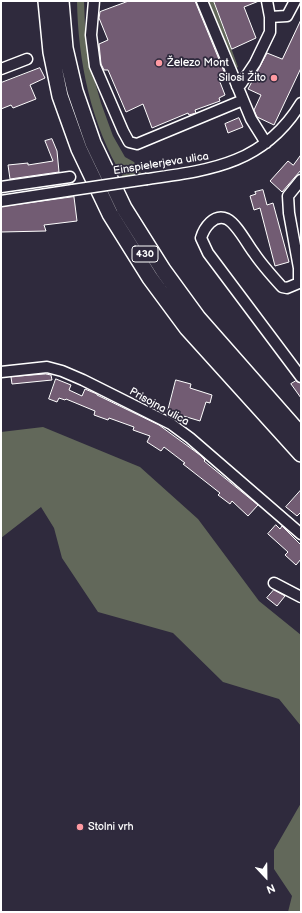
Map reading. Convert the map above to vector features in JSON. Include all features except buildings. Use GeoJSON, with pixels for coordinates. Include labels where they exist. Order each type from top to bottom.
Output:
{"type":"FeatureCollection","features":[{"type":"Feature","properties":{"kind":"highway"},"geometry":{"type":"LineString","coordinates":[[46,1],[51,52],[60,96],[79,149],[110,214],[150,278],[188,328],[237,382]]}},
{"type":"Feature","properties":{"kind":"highway","name":"430"},"geometry":{"type":"LineString","coordinates":[[54,1],[55,27],[65,82],[87,146],[101,179],[118,211],[158,274],[237,382],[301,454]]}},
{"type":"Feature","properties":{"kind":"highway","name":"430"},"geometry":{"type":"LineString","coordinates":[[61,1],[65,48],[73,85],[93,142],[108,176],[128,214],[164,270],[198,318],[301,435]]}},
{"type":"Feature","properties":{"kind":"highway"},"geometry":{"type":"LineString","coordinates":[[70,1],[72,30],[83,88],[100,140],[132,205],[149,235],[228,352]]}},
{"type":"Feature","properties":{"kind":"street"},"geometry":{"type":"LineString","coordinates":[[94,1],[91,34],[95,66],[122,131],[129,142],[137,144],[243,100]]}},
{"type":"Feature","properties":{"kind":"street"},"geometry":{"type":"LineString","coordinates":[[202,1],[251,119],[266,143]]}},
{"type":"Feature","properties":{"kind":"street"},"geometry":{"type":"LineString","coordinates":[[237,86],[241,84],[254,63],[270,32],[270,17],[267,1]]}},
{"type":"Feature","properties":{"kind":"street"},"geometry":{"type":"LineString","coordinates":[[270,17],[287,16],[295,1]]}},
{"type":"Feature","properties":{"kind":"street"},"geometry":{"type":"LineString","coordinates":[[1,69],[27,59]]}},
{"type":"Feature","properties":{"kind":"street","name":"Einspielerjeva ulica"},"geometry":{"type":"LineString","coordinates":[[1,200],[201,172],[219,167],[241,158],[266,143],[293,117],[301,103]]}},
{"type":"Feature","properties":{"kind":"street"},"geometry":{"type":"LineString","coordinates":[[1,187],[70,177]]}},
{"type":"Feature","properties":{"kind":"street"},"geometry":{"type":"LineString","coordinates":[[301,180],[288,196],[289,213],[299,268],[299,283],[287,288],[282,287],[254,254],[232,222],[226,218],[219,218],[209,222],[201,238],[208,253],[301,376]]}},
{"type":"Feature","properties":{"kind":"street","name":"Prisojna ulica"},"geometry":{"type":"LineString","coordinates":[[1,372],[47,367],[62,371],[171,424],[190,438],[301,534]]}},
{"type":"Feature","properties":{"kind":"street"},"geometry":{"type":"LineString","coordinates":[[274,583],[301,597]]}},
{"type":"Feature","properties":{"kind":"green space"},"geometry":{"type":"Polygon","coordinates":[[[77,1],[84,1],[89,61],[101,103],[113,136],[125,157],[134,162],[141,173],[123,177],[102,136],[88,92],[80,46],[77,1]]]}},
{"type":"Feature","properties":{"kind":"green space"},"geometry":{"type":"Polygon","coordinates":[[[207,1],[214,1],[238,67],[234,69],[207,1]]]}},
{"type":"Feature","properties":{"kind":"green space"},"geometry":{"type":"Polygon","coordinates":[[[43,427],[140,467],[198,519],[259,601],[301,635],[301,726],[279,699],[223,682],[173,633],[98,612],[62,558],[54,528],[41,507],[1,538],[1,432],[43,427]]]}},
{"type":"Feature","properties":{"kind":"green space"},"geometry":{"type":"Polygon","coordinates":[[[301,803],[301,912],[288,912],[292,896],[274,869],[274,850],[301,803]]]}},
{"type":"Feature","properties":{"kind":"place","name":"Železo Mont"},"geometry":{"type":"Point","coordinates":[159,63]}},
{"type":"Feature","properties":{"kind":"place","name":"Silosi Žito"},"geometry":{"type":"Point","coordinates":[274,78]}},
{"type":"Feature","properties":{"kind":"place","name":"Stolni vrh"},"geometry":{"type":"Point","coordinates":[80,827]}}]}
